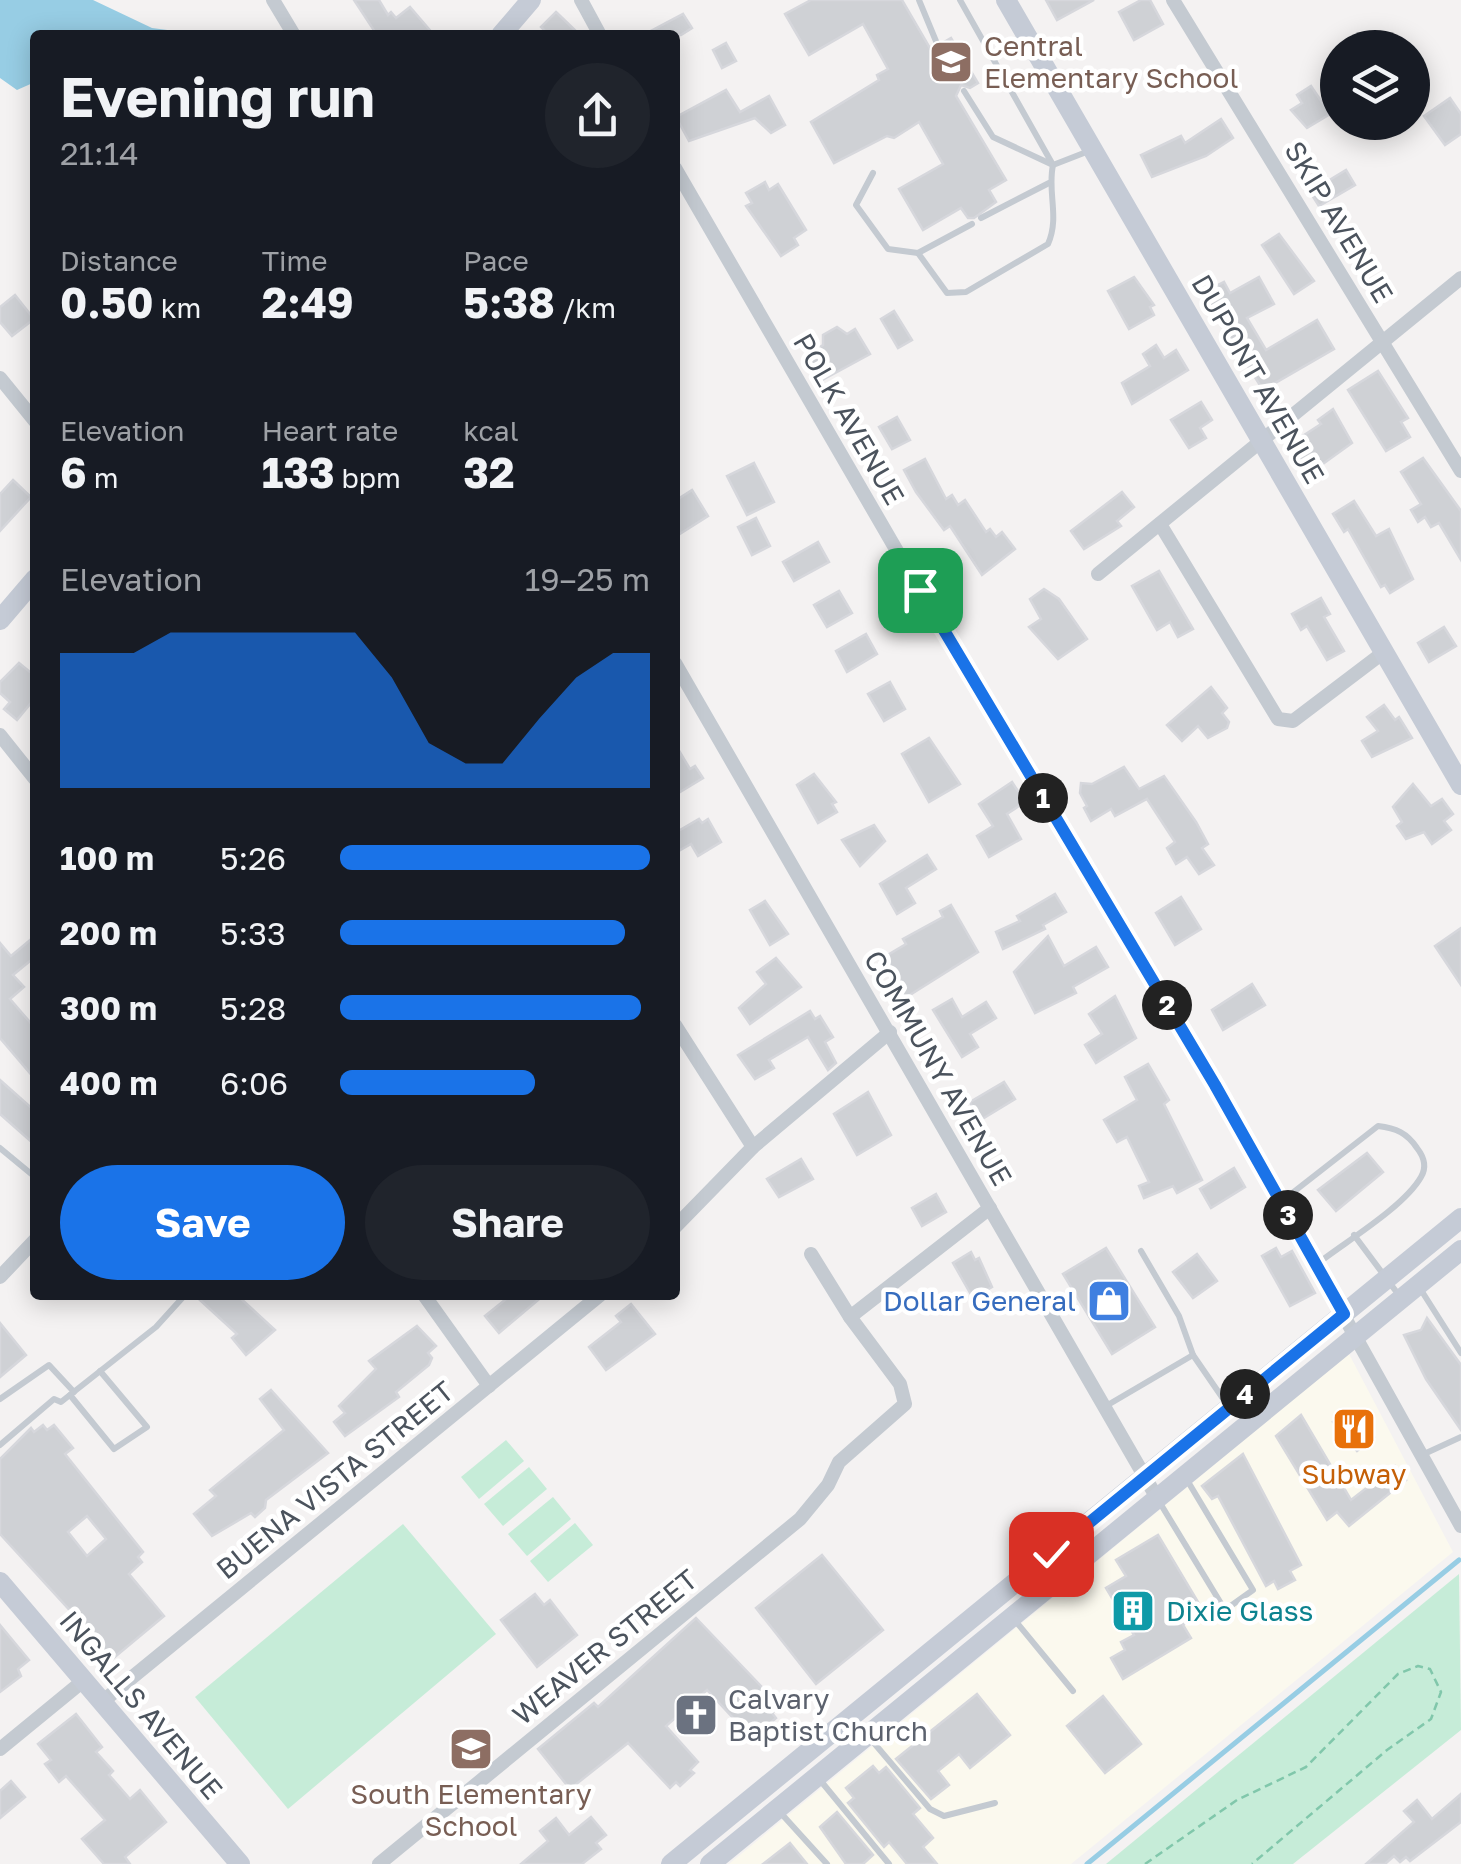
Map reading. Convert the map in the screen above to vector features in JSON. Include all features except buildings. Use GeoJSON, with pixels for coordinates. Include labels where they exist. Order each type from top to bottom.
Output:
{"type":"FeatureCollection","features":[{"type":"Feature","properties":{"kind":"main road"},"geometry":{"type":"LineString","coordinates":[[505,30],[531,0]]}},
{"type":"Feature","properties":{"kind":"main road","name":"DUPONT AVENUE"},"geometry":{"type":"LineString","coordinates":[[1006,0],[1461,785]]}},
{"type":"Feature","properties":{"kind":"main road"},"geometry":{"type":"LineString","coordinates":[[0,620],[30,585]]}},
{"type":"Feature","properties":{"kind":"main road"},"geometry":{"type":"LineString","coordinates":[[671,1864],[1461,1218]]}},
{"type":"Feature","properties":{"kind":"main road"},"geometry":{"type":"LineString","coordinates":[[710,1864],[1461,1250]]}},
{"type":"Feature","properties":{"kind":"main road","name":"INGALLS AVENUE"},"geometry":{"type":"LineString","coordinates":[[0,1582],[235,1862]]}},
{"type":"Feature","properties":{"kind":"street"},"geometry":{"type":"LineString","coordinates":[[273,0],[291,30]]}},
{"type":"Feature","properties":{"kind":"street"},"geometry":{"type":"LineString","coordinates":[[581,0],[597,30]]}},
{"type":"Feature","properties":{"kind":"street","name":"SKIP AVENUE"},"geometry":{"type":"LineString","coordinates":[[1174,0],[1461,471]]}},
{"type":"Feature","properties":{"kind":"street","name":"POLK AVENUE"},"geometry":{"type":"LineString","coordinates":[[680,177],[1281,1202],[1461,1526]]}},
{"type":"Feature","properties":{"kind":"street"},"geometry":{"type":"LineString","coordinates":[[1098,574],[1461,278]]}},
{"type":"Feature","properties":{"kind":"street"},"geometry":{"type":"LineString","coordinates":[[0,378],[30,416]]}},
{"type":"Feature","properties":{"kind":"street"},"geometry":{"type":"LineString","coordinates":[[1160,524],[1274,716],[1289,722],[1384,652]]}},
{"type":"Feature","properties":{"kind":"street","name":"COMMUNY AVENUE"},"geometry":{"type":"LineString","coordinates":[[680,672],[1157,1498]]}},
{"type":"Feature","properties":{"kind":"street"},"geometry":{"type":"LineString","coordinates":[[0,735],[30,774]]}},
{"type":"Feature","properties":{"kind":"street"},"geometry":{"type":"LineString","coordinates":[[680,1222],[753,1147],[890,1032]]}},
{"type":"Feature","properties":{"kind":"street"},"geometry":{"type":"LineString","coordinates":[[680,1033],[753,1147]]}},
{"type":"Feature","properties":{"kind":"street"},"geometry":{"type":"LineString","coordinates":[[811,1254],[850,1317],[990,1208]]}},
{"type":"Feature","properties":{"kind":"street"},"geometry":{"type":"LineString","coordinates":[[0,1277],[30,1245]]}},
{"type":"Feature","properties":{"kind":"street"},"geometry":{"type":"LineString","coordinates":[[428,1300],[489,1386]]}},
{"type":"Feature","properties":{"kind":"street","name":"BUENA VISTA STREET"},"geometry":{"type":"LineString","coordinates":[[102,1702],[594,1300]]}},
{"type":"Feature","properties":{"kind":"street","name":"WEAVER STREET"},"geometry":{"type":"LineString","coordinates":[[378,1864],[800,1520],[846,1455],[905,1404],[906,1393],[850,1317]]}},
{"type":"Feature","properties":{"kind":"street"},"geometry":{"type":"LineString","coordinates":[[0,1749],[84,1680]]}},
{"type":"Feature","properties":{"kind":"lane"},"geometry":{"type":"LineString","coordinates":[[918,0],[938,46]]}},
{"type":"Feature","properties":{"kind":"lane"},"geometry":{"type":"LineString","coordinates":[[918,253],[947,293],[966,292],[1048,244],[1055,207],[1049,182],[1053,165],[960,0]]}},
{"type":"Feature","properties":{"kind":"lane"},"geometry":{"type":"LineString","coordinates":[[964,91],[993,137],[1053,165],[1093,150]]}},
{"type":"Feature","properties":{"kind":"lane"},"geometry":{"type":"LineString","coordinates":[[872,173],[856,205],[888,249],[918,253],[972,224]]}},
{"type":"Feature","properties":{"kind":"lane"},"geometry":{"type":"LineString","coordinates":[[981,218],[1049,182]]}},
{"type":"Feature","properties":{"kind":"lane"},"geometry":{"type":"LineString","coordinates":[[1281,1202],[1378,1126],[1396,1128],[1424,1158],[1424,1174],[1410,1191],[1316,1265]]}},
{"type":"Feature","properties":{"kind":"lane"},"geometry":{"type":"LineString","coordinates":[[0,1148],[30,1174]]}},
{"type":"Feature","properties":{"kind":"lane"},"geometry":{"type":"LineString","coordinates":[[1354,1235],[1387,1279],[1409,1291],[1461,1352]]}},
{"type":"Feature","properties":{"kind":"lane"},"geometry":{"type":"LineString","coordinates":[[1141,1251],[1179,1316],[1193,1355],[1229,1408]]}},
{"type":"Feature","properties":{"kind":"lane"},"geometry":{"type":"LineString","coordinates":[[0,1444],[54,1399],[62,1402],[156,1327],[180,1300]]}},
{"type":"Feature","properties":{"kind":"lane"},"geometry":{"type":"LineString","coordinates":[[1106,1406],[1193,1355]]}},
{"type":"Feature","properties":{"kind":"lane"},"geometry":{"type":"LineString","coordinates":[[0,1399],[49,1365],[114,1449],[126,1445],[146,1427],[100,1371]]}},
{"type":"Feature","properties":{"kind":"lane"},"geometry":{"type":"LineString","coordinates":[[1424,1454],[1461,1436]]}},
{"type":"Feature","properties":{"kind":"lane"},"geometry":{"type":"LineString","coordinates":[[1157,1498],[1224,1610],[1253,1590],[1185,1476]]}},
{"type":"Feature","properties":{"kind":"lane"},"geometry":{"type":"LineString","coordinates":[[1012,1617],[1074,1690]]}},
{"type":"Feature","properties":{"kind":"lane"},"geometry":{"type":"LineString","coordinates":[[868,1736],[930,1809],[944,1816],[995,1803]]}},
{"type":"Feature","properties":{"kind":"lane"},"geometry":{"type":"LineString","coordinates":[[818,1776],[889,1864]]}},
{"type":"Feature","properties":{"kind":"lane"},"geometry":{"type":"LineString","coordinates":[[777,1809],[827,1864]]}},
{"type":"Feature","properties":{"kind":"path"},"geometry":{"type":"LineString","coordinates":[[1145,1864],[1236,1800],[1306,1767],[1398,1674],[1418,1666],[1430,1669],[1441,1692],[1432,1719],[1387,1750],[1252,1864]]}},
{"type":"Feature","properties":{"kind":"shaded area"},"geometry":{"type":"Polygon","coordinates":[[[1349,1354],[1453,1552],[1071,1864],[729,1864],[1349,1354]]]}},
{"type":"Feature","properties":{"kind":"green space"},"geometry":{"type":"Polygon","coordinates":[[[506,1440],[524,1461],[479,1499],[461,1477],[506,1440]]]}},
{"type":"Feature","properties":{"kind":"green space"},"geometry":{"type":"Polygon","coordinates":[[[529,1467],[547,1489],[503,1526],[484,1504],[529,1467]]]}},
{"type":"Feature","properties":{"kind":"green space"},"geometry":{"type":"Polygon","coordinates":[[[553,1497],[571,1519],[527,1556],[508,1534],[553,1497]]]}},
{"type":"Feature","properties":{"kind":"green space"},"geometry":{"type":"Polygon","coordinates":[[[575,1523],[593,1545],[548,1582],[530,1561],[575,1523]]]}},
{"type":"Feature","properties":{"kind":"green space"},"geometry":{"type":"Polygon","coordinates":[[[403,1524],[496,1634],[288,1809],[195,1697],[403,1524]]]}},
{"type":"Feature","properties":{"kind":"green space"},"geometry":{"type":"Polygon","coordinates":[[[1459,1574],[1461,1730],[1293,1864],[1106,1864],[1459,1574]]]}},
{"type":"Feature","properties":{"kind":"water"},"geometry":{"type":"Polygon","coordinates":[[[0,0],[93,0],[152,28],[167,30],[30,30],[30,84],[17,90],[0,78],[0,0]]]}},
{"type":"Feature","properties":{"kind":"waterway"},"geometry":{"type":"LineString","coordinates":[[1087,1864],[1459,1560]]}},
{"type":"Feature","properties":{"kind":"place","name":"Central Elementary School"},"geometry":{"type":"Point","coordinates":[951,62]}},
{"type":"Feature","properties":{"kind":"place","name":"Dollar General"},"geometry":{"type":"Point","coordinates":[1109,1301]}},
{"type":"Feature","properties":{"kind":"place","name":"Subway"},"geometry":{"type":"Point","coordinates":[1354,1429]}},
{"type":"Feature","properties":{"kind":"place","name":"Dixie Glass"},"geometry":{"type":"Point","coordinates":[1133,1611]}},
{"type":"Feature","properties":{"kind":"place","name":"Calvary Baptist Church"},"geometry":{"type":"Point","coordinates":[696,1715]}},
{"type":"Feature","properties":{"kind":"place","name":"South Elementary School"},"geometry":{"type":"Point","coordinates":[471,1749]}},
{"type":"Feature","properties":{"kind":"route"},"geometry":{"type":"LineString","coordinates":[[920,590],[1215,1085],[1344,1314],[1051,1554]]}}]}
